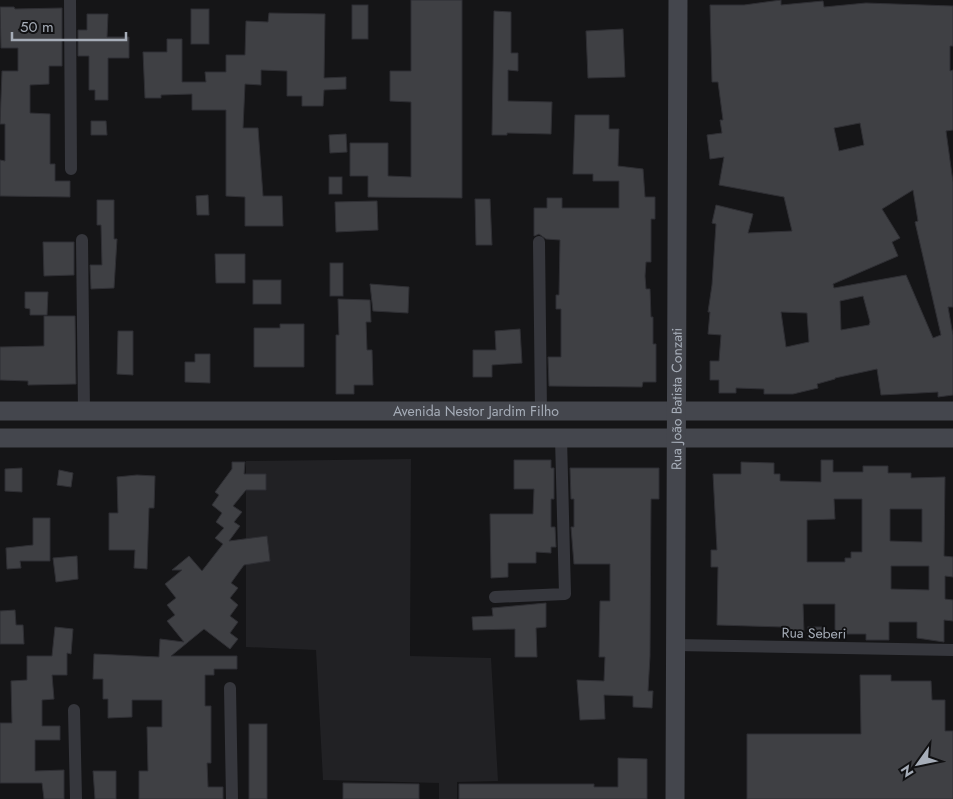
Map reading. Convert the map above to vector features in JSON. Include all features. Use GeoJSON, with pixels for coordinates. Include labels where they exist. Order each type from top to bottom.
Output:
{"type":"FeatureCollection","features":[{"type":"Feature","properties":{"kind":"main road","name":"Rua João Batista Conzati"},"geometry":{"type":"LineString","coordinates":[[675,799],[678,0]]}},
{"type":"Feature","properties":{"kind":"main road","name":"Avenida Nestor Jardim Filho"},"geometry":{"type":"LineString","coordinates":[[0,410],[953,411]]}},
{"type":"Feature","properties":{"kind":"main road"},"geometry":{"type":"LineString","coordinates":[[20,410],[21,438]]}},
{"type":"Feature","properties":{"kind":"main road"},"geometry":{"type":"LineString","coordinates":[[166,411],[166,438]]}},
{"type":"Feature","properties":{"kind":"main road"},"geometry":{"type":"LineString","coordinates":[[453,411],[454,438]]}},
{"type":"Feature","properties":{"kind":"main road","name":"Avenida Nestor Jardim Filho"},"geometry":{"type":"LineString","coordinates":[[0,438],[953,438]]}},
{"type":"Feature","properties":{"kind":"street"},"geometry":{"type":"LineString","coordinates":[[70,0],[71,170]]}},
{"type":"Feature","properties":{"kind":"street"},"geometry":{"type":"LineString","coordinates":[[82,240],[84,411]]}},
{"type":"Feature","properties":{"kind":"street"},"geometry":{"type":"LineString","coordinates":[[539,242],[542,411]]}},
{"type":"Feature","properties":{"kind":"street"},"geometry":{"type":"LineString","coordinates":[[495,597],[565,594],[561,438]]}},
{"type":"Feature","properties":{"kind":"street","name":"Rua Seberi"},"geometry":{"type":"LineString","coordinates":[[675,646],[953,650]]}},
{"type":"Feature","properties":{"kind":"street"},"geometry":{"type":"LineString","coordinates":[[230,688],[232,799]]}},
{"type":"Feature","properties":{"kind":"street"},"geometry":{"type":"LineString","coordinates":[[74,710],[76,799]]}},
{"type":"Feature","properties":{"kind":"shaded area"},"geometry":{"type":"Polygon","coordinates":[[[411,459],[410,656],[491,658],[498,781],[457,782],[457,799],[439,799],[439,783],[323,780],[316,650],[246,647],[246,461],[411,459]]]}},
{"type":"Feature","properties":{"kind":"building"},"geometry":{"type":"Polygon","coordinates":[[[411,0],[462,0],[462,198],[368,197],[368,176],[350,176],[350,143],[388,143],[388,176],[411,177],[411,102],[390,101],[390,71],[411,71],[411,0]]]}},
{"type":"Feature","properties":{"kind":"building"},"geometry":{"type":"Polygon","coordinates":[[[781,0],[781,5],[823,1],[824,7],[866,3],[953,6],[953,46],[950,46],[950,71],[953,70],[953,130],[946,131],[953,182],[953,307],[948,307],[953,335],[953,395],[938,397],[938,392],[881,395],[877,369],[835,378],[817,384],[818,388],[793,394],[764,394],[764,389],[736,388],[736,393],[719,393],[719,380],[710,380],[710,361],[719,361],[721,335],[708,334],[710,312],[708,312],[712,285],[716,224],[712,223],[716,205],[753,214],[748,233],[792,231],[784,197],[719,185],[724,157],[710,159],[707,135],[722,133],[720,120],[723,120],[718,82],[712,82],[710,5],[744,5],[781,0]],[[860,123],[834,128],[839,151],[864,145],[860,123]],[[913,190],[882,209],[900,238],[892,242],[898,256],[833,284],[834,288],[906,275],[933,338],[941,335],[915,222],[918,221],[913,190]],[[863,296],[840,301],[841,330],[869,325],[870,322],[863,296]],[[781,312],[786,347],[809,342],[807,313],[781,312]]]}},
{"type":"Feature","properties":{"kind":"building"},"geometry":{"type":"Polygon","coordinates":[[[352,5],[368,5],[368,39],[352,39],[352,5]]]}},
{"type":"Feature","properties":{"kind":"building"},"geometry":{"type":"Polygon","coordinates":[[[0,7],[14,7],[15,9],[62,8],[62,66],[49,66],[49,84],[30,85],[30,113],[50,114],[50,164],[55,164],[55,181],[70,181],[70,197],[0,196],[0,160],[5,161],[5,124],[0,124],[2,71],[18,71],[18,48],[1,48],[0,7]]]}},
{"type":"Feature","properties":{"kind":"building"},"geometry":{"type":"Polygon","coordinates":[[[191,9],[209,9],[209,44],[191,44],[191,9]]]}},
{"type":"Feature","properties":{"kind":"building"},"geometry":{"type":"Polygon","coordinates":[[[494,11],[511,12],[511,53],[518,53],[518,71],[508,70],[508,101],[552,102],[551,134],[507,133],[507,135],[492,135],[494,11]]]}},
{"type":"Feature","properties":{"kind":"building"},"geometry":{"type":"Polygon","coordinates":[[[269,13],[325,14],[324,78],[346,77],[346,89],[324,90],[323,106],[302,106],[302,96],[287,96],[287,71],[261,70],[261,85],[245,84],[243,128],[258,128],[263,196],[282,196],[283,226],[245,226],[245,197],[226,196],[226,110],[192,110],[192,94],[161,95],[161,98],[145,98],[143,52],[167,52],[167,39],[182,39],[182,82],[206,82],[205,72],[226,72],[226,55],[245,55],[246,21],[268,22],[269,13]]]}},
{"type":"Feature","properties":{"kind":"building"},"geometry":{"type":"Polygon","coordinates":[[[87,14],[108,14],[107,37],[129,37],[129,58],[108,58],[108,100],[95,100],[95,90],[89,90],[89,56],[78,56],[78,30],[87,30],[87,14]]]}},
{"type":"Feature","properties":{"kind":"building"},"geometry":{"type":"Polygon","coordinates":[[[623,29],[625,77],[588,78],[586,31],[623,29]]]}},
{"type":"Feature","properties":{"kind":"building"},"geometry":{"type":"Polygon","coordinates":[[[575,115],[609,115],[609,129],[619,129],[618,166],[643,169],[645,197],[655,197],[655,219],[651,219],[651,262],[646,262],[645,276],[646,289],[650,289],[653,344],[656,344],[656,382],[643,382],[642,387],[549,386],[548,357],[561,357],[561,309],[556,309],[556,295],[559,295],[560,240],[546,239],[539,234],[534,236],[534,208],[547,208],[547,198],[562,198],[562,208],[619,208],[619,181],[593,181],[593,174],[573,174],[575,115]]]}},
{"type":"Feature","properties":{"kind":"building"},"geometry":{"type":"Polygon","coordinates":[[[91,121],[106,121],[107,135],[91,135],[91,121]]]}},
{"type":"Feature","properties":{"kind":"building"},"geometry":{"type":"Polygon","coordinates":[[[346,134],[347,152],[330,153],[329,135],[346,134]]]}},
{"type":"Feature","properties":{"kind":"building"},"geometry":{"type":"Polygon","coordinates":[[[329,177],[342,177],[342,194],[329,194],[329,177]]]}},
{"type":"Feature","properties":{"kind":"building"},"geometry":{"type":"Polygon","coordinates":[[[208,195],[209,215],[197,215],[196,196],[208,195]]]}},
{"type":"Feature","properties":{"kind":"building"},"geometry":{"type":"Polygon","coordinates":[[[475,199],[490,199],[492,245],[476,245],[475,199]]]}},
{"type":"Feature","properties":{"kind":"building"},"geometry":{"type":"Polygon","coordinates":[[[97,200],[114,200],[114,239],[117,239],[114,288],[91,289],[90,265],[102,265],[101,225],[97,225],[97,200]]]}},
{"type":"Feature","properties":{"kind":"building"},"geometry":{"type":"Polygon","coordinates":[[[377,201],[378,230],[336,232],[335,202],[377,201]]]}},
{"type":"Feature","properties":{"kind":"building"},"geometry":{"type":"Polygon","coordinates":[[[43,242],[74,242],[74,275],[44,276],[43,242]]]}},
{"type":"Feature","properties":{"kind":"building"},"geometry":{"type":"Polygon","coordinates":[[[215,254],[245,254],[245,283],[216,283],[215,254]]]}},
{"type":"Feature","properties":{"kind":"building"},"geometry":{"type":"Polygon","coordinates":[[[330,263],[343,263],[343,296],[330,296],[330,263]]]}},
{"type":"Feature","properties":{"kind":"building"},"geometry":{"type":"Polygon","coordinates":[[[253,280],[281,280],[281,304],[253,304],[253,280]]]}},
{"type":"Feature","properties":{"kind":"building"},"geometry":{"type":"Polygon","coordinates":[[[370,284],[409,287],[408,313],[373,311],[370,284]]]}},
{"type":"Feature","properties":{"kind":"building"},"geometry":{"type":"Polygon","coordinates":[[[25,292],[48,292],[47,315],[30,315],[30,309],[25,308],[25,292]]]}},
{"type":"Feature","properties":{"kind":"building"},"geometry":{"type":"Polygon","coordinates":[[[338,299],[370,300],[371,322],[366,322],[367,350],[372,350],[373,385],[354,385],[354,394],[336,394],[336,335],[339,335],[338,299]]]}},
{"type":"Feature","properties":{"kind":"building"},"geometry":{"type":"Polygon","coordinates":[[[44,316],[75,316],[76,384],[28,385],[28,381],[0,380],[0,347],[44,346],[44,316]]]}},
{"type":"Feature","properties":{"kind":"building"},"geometry":{"type":"Polygon","coordinates":[[[280,324],[304,324],[304,367],[254,367],[254,328],[280,328],[280,324]]]}},
{"type":"Feature","properties":{"kind":"building"},"geometry":{"type":"Polygon","coordinates":[[[520,329],[522,363],[492,365],[492,377],[473,377],[473,350],[496,350],[495,331],[520,329]]]}},
{"type":"Feature","properties":{"kind":"building"},"geometry":{"type":"Polygon","coordinates":[[[118,331],[133,331],[133,375],[117,374],[118,331]]]}},
{"type":"Feature","properties":{"kind":"building"},"geometry":{"type":"Polygon","coordinates":[[[195,354],[210,354],[210,383],[185,382],[185,362],[195,362],[195,354]]]}},
{"type":"Feature","properties":{"kind":"building"},"geometry":{"type":"Polygon","coordinates":[[[514,460],[551,460],[551,468],[554,468],[554,499],[551,499],[551,527],[555,527],[556,547],[551,547],[551,553],[536,552],[536,563],[508,563],[508,577],[491,578],[490,514],[533,514],[534,489],[514,489],[514,460]]]}},
{"type":"Feature","properties":{"kind":"building"},"geometry":{"type":"Polygon","coordinates":[[[821,460],[833,460],[833,472],[863,472],[863,466],[888,466],[888,473],[911,473],[911,478],[945,477],[944,556],[953,557],[953,577],[945,576],[945,599],[953,600],[953,621],[944,620],[944,642],[917,638],[917,622],[889,622],[889,640],[866,640],[866,634],[835,634],[835,604],[803,604],[804,633],[783,633],[783,627],[717,625],[718,567],[711,567],[711,550],[717,550],[713,474],[741,474],[741,462],[774,463],[774,474],[780,474],[780,481],[821,482],[821,460]],[[834,499],[835,519],[807,520],[807,562],[845,562],[845,558],[851,558],[851,552],[862,552],[862,499],[834,499]],[[890,509],[890,541],[922,542],[922,509],[890,509]],[[891,566],[891,589],[929,590],[929,566],[891,566]]]}},
{"type":"Feature","properties":{"kind":"building"},"geometry":{"type":"Polygon","coordinates":[[[232,462],[245,462],[244,474],[266,474],[266,490],[246,490],[233,506],[242,512],[234,522],[240,526],[229,541],[267,536],[270,561],[244,565],[231,583],[238,588],[230,598],[238,605],[230,616],[238,622],[230,633],[238,639],[230,649],[204,629],[171,656],[237,656],[237,669],[214,669],[214,675],[205,675],[205,706],[211,706],[211,763],[207,763],[208,787],[223,787],[223,799],[139,799],[139,771],[148,771],[147,727],[162,727],[162,700],[132,700],[132,717],[108,718],[108,699],[103,699],[103,679],[93,679],[94,654],[159,657],[160,639],[184,642],[167,621],[175,615],[167,605],[176,598],[165,584],[182,570],[172,570],[189,556],[202,571],[223,544],[215,538],[224,528],[216,522],[222,513],[212,505],[219,495],[215,492],[232,469],[232,462]]]}},
{"type":"Feature","properties":{"kind":"building"},"geometry":{"type":"Polygon","coordinates":[[[22,468],[22,492],[5,491],[5,469],[22,468]]]}},
{"type":"Feature","properties":{"kind":"building"},"geometry":{"type":"Polygon","coordinates":[[[570,468],[659,468],[659,499],[651,499],[648,691],[653,691],[652,708],[633,707],[633,696],[604,695],[605,719],[580,720],[577,680],[604,681],[605,657],[599,657],[600,601],[610,601],[610,564],[574,564],[571,527],[574,527],[574,499],[571,499],[570,468]]]}},
{"type":"Feature","properties":{"kind":"building"},"geometry":{"type":"Polygon","coordinates":[[[59,470],[73,473],[71,487],[57,485],[59,470]]]}},
{"type":"Feature","properties":{"kind":"building"},"geometry":{"type":"Polygon","coordinates":[[[155,476],[154,508],[149,508],[147,569],[134,568],[135,550],[109,550],[109,513],[118,513],[117,477],[155,476]]]}},
{"type":"Feature","properties":{"kind":"building"},"geometry":{"type":"Polygon","coordinates":[[[33,518],[50,518],[50,561],[20,561],[21,568],[7,569],[6,548],[33,545],[33,518]]]}},
{"type":"Feature","properties":{"kind":"building"},"geometry":{"type":"Polygon","coordinates":[[[77,556],[78,579],[56,582],[53,558],[77,556]]]}},
{"type":"Feature","properties":{"kind":"building"},"geometry":{"type":"Polygon","coordinates":[[[546,603],[546,627],[536,628],[537,657],[515,657],[515,629],[473,630],[472,617],[493,616],[492,608],[546,603]]]}},
{"type":"Feature","properties":{"kind":"building"},"geometry":{"type":"Polygon","coordinates":[[[15,610],[16,625],[23,625],[24,644],[0,644],[0,611],[15,610]]]}},
{"type":"Feature","properties":{"kind":"building"},"geometry":{"type":"Polygon","coordinates":[[[55,627],[73,629],[71,654],[67,653],[67,675],[52,675],[54,699],[42,700],[42,726],[60,726],[60,740],[35,740],[35,771],[64,770],[64,799],[44,799],[42,783],[0,783],[0,723],[12,723],[11,681],[27,680],[27,656],[52,656],[55,627]]]}},
{"type":"Feature","properties":{"kind":"building"},"geometry":{"type":"Polygon","coordinates":[[[808,627],[822,627],[822,639],[808,639],[808,627]]]}},
{"type":"Feature","properties":{"kind":"building"},"geometry":{"type":"Polygon","coordinates":[[[860,675],[891,675],[891,681],[931,681],[932,700],[945,700],[945,731],[953,731],[953,799],[747,799],[747,734],[861,734],[860,675]]]}},
{"type":"Feature","properties":{"kind":"building"},"geometry":{"type":"Polygon","coordinates":[[[249,724],[267,724],[267,799],[249,799],[249,724]]]}},
{"type":"Feature","properties":{"kind":"building"},"geometry":{"type":"Polygon","coordinates":[[[618,758],[647,759],[647,799],[459,799],[459,784],[594,784],[594,787],[618,787],[618,758]]]}},
{"type":"Feature","properties":{"kind":"building"},"geometry":{"type":"Polygon","coordinates":[[[93,771],[116,771],[116,799],[95,799],[93,771]]]}},
{"type":"Feature","properties":{"kind":"building"},"geometry":{"type":"Polygon","coordinates":[[[343,783],[419,784],[419,799],[343,799],[343,783]]]}}]}
